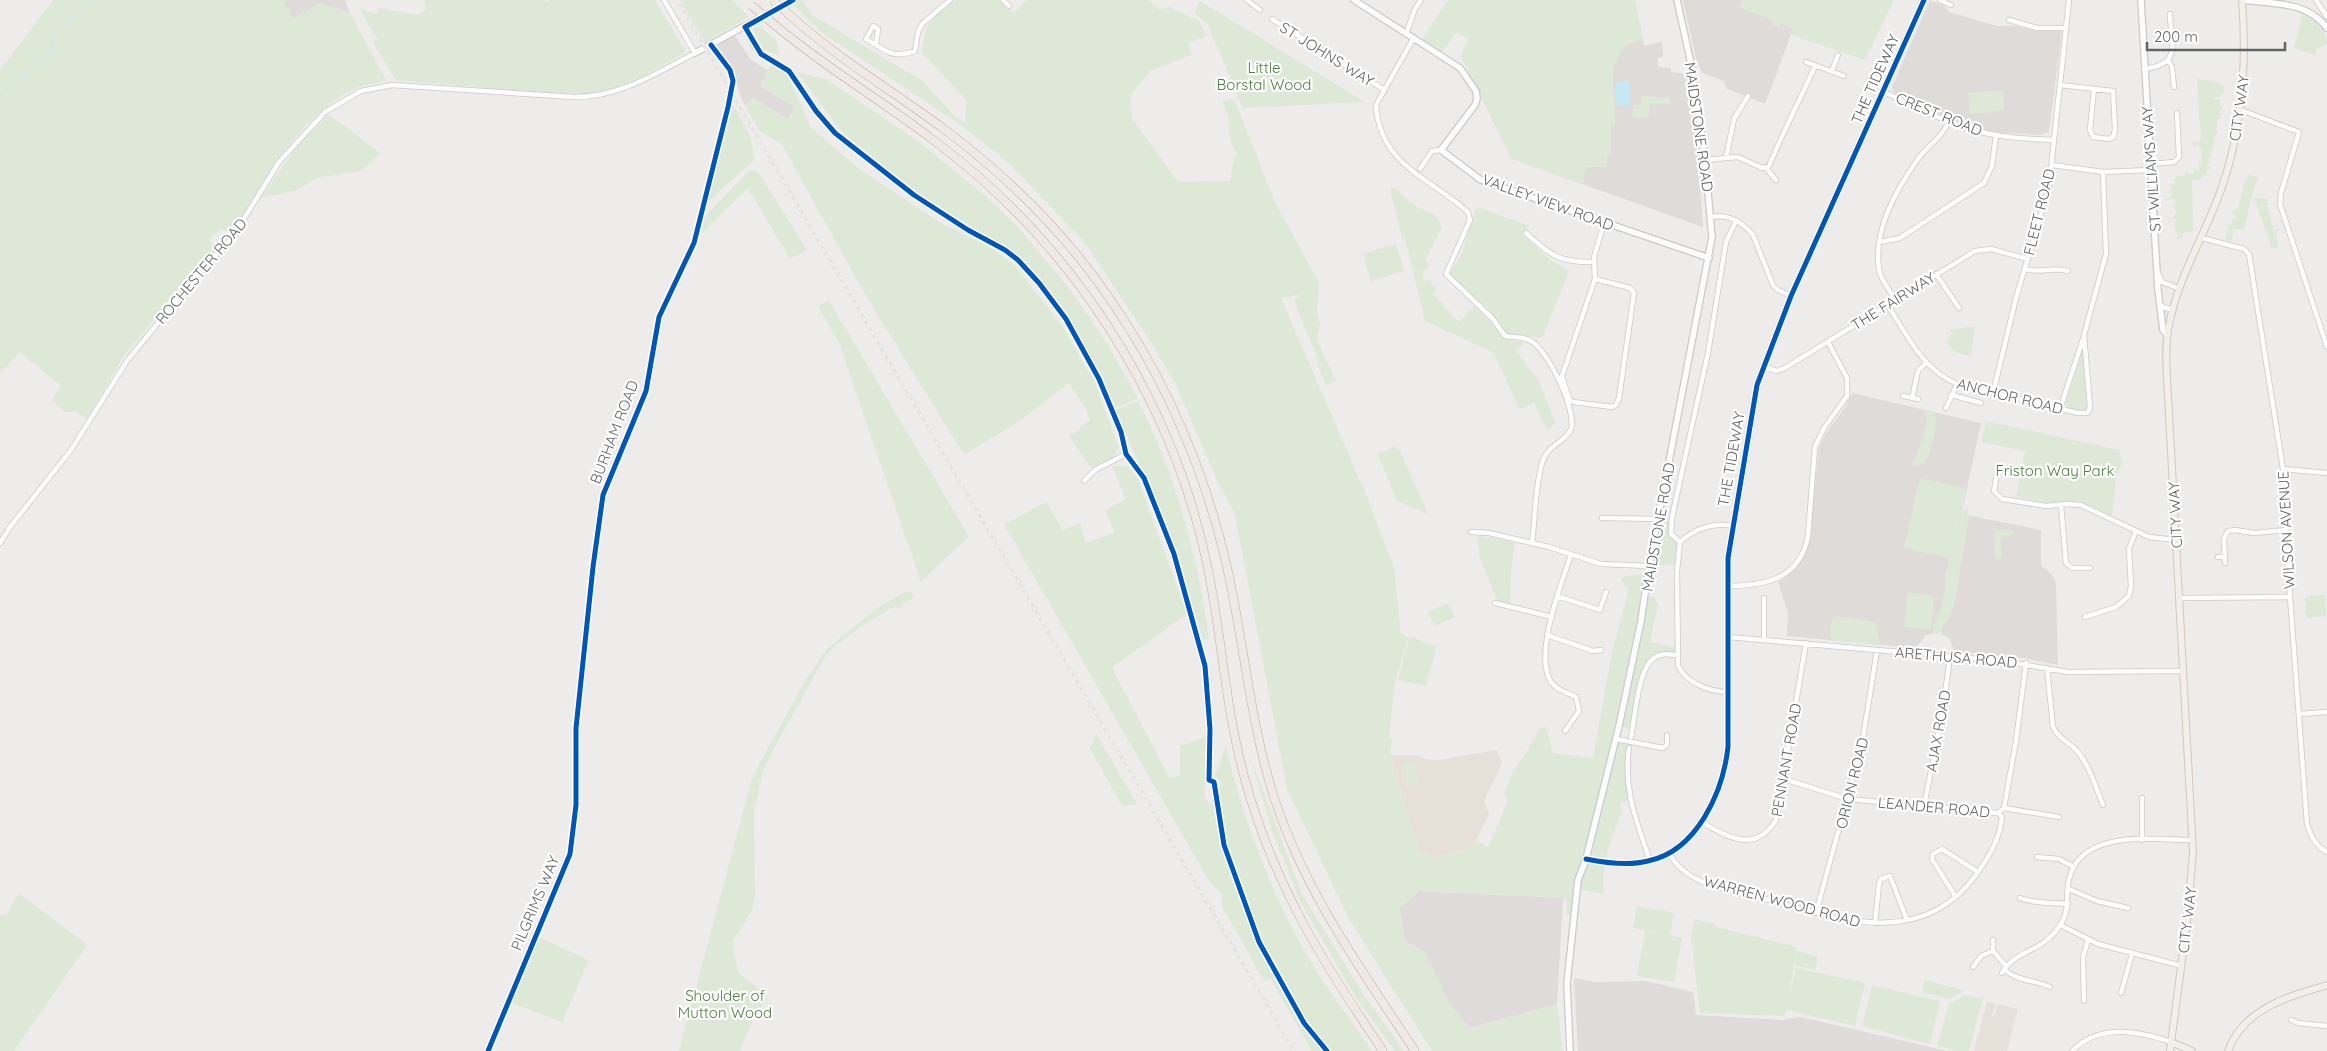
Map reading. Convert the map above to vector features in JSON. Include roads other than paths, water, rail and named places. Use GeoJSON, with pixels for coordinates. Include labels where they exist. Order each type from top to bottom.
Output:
{"type":"FeatureCollection","features":[{"type":"Feature","properties":{"kind":"highway"},"geometry":{"type":"LineString","coordinates":[[773,0],[844,60],[943,128],[985,161],[1017,190],[1045,218],[1092,273],[1147,356],[1185,433],[1217,525],[1232,592],[1254,721],[1269,780],[1282,818],[1304,872],[1331,924],[1414,1051]]}},
{"type":"Feature","properties":{"kind":"highway"},"geometry":{"type":"LineString","coordinates":[[749,3],[834,71],[932,139],[997,193],[1028,224],[1076,281],[1129,362],[1163,430],[1193,512],[1208,573],[1235,738],[1243,774],[1267,846],[1286,891],[1314,946],[1383,1051]]}},
{"type":"Feature","properties":{"kind":"main road","name":"CITY WAY"},"geometry":{"type":"LineString","coordinates":[[2171,1042],[2191,884],[2193,840],[2166,361],[2167,335],[2180,289],[2228,170],[2241,110],[2245,63],[2242,0]]}},
{"type":"Feature","properties":{"kind":"main road"},"geometry":{"type":"LineString","coordinates":[[2227,1050],[2246,1024],[2266,1007],[2288,996],[2327,985]]}},
{"type":"Feature","properties":{"kind":"main road"},"geometry":{"type":"LineString","coordinates":[[2174,1029],[2184,1047]]}},
{"type":"Feature","properties":{"kind":"main road"},"geometry":{"type":"LineString","coordinates":[[2170,1051],[2171,1042],[2192,1051]]}},
{"type":"Feature","properties":{"kind":"street"},"geometry":{"type":"LineString","coordinates":[[664,0],[695,52],[793,0]]}},
{"type":"Feature","properties":{"kind":"street"},"geometry":{"type":"LineString","coordinates":[[876,45],[895,55],[915,51],[918,32],[922,24],[950,0]]}},
{"type":"Feature","properties":{"kind":"street"},"geometry":{"type":"LineString","coordinates":[[1003,0],[1009,6]]}},
{"type":"Feature","properties":{"kind":"street"},"geometry":{"type":"LineString","coordinates":[[1247,0],[1260,10]]}},
{"type":"Feature","properties":{"kind":"street"},"geometry":{"type":"LineString","coordinates":[[1354,0],[1460,68],[1476,91],[1477,99],[1475,105],[1441,150],[1432,152],[1420,170]]}},
{"type":"Feature","properties":{"kind":"street"},"geometry":{"type":"LineString","coordinates":[[1406,34],[1416,9],[1422,0]]}},
{"type":"Feature","properties":{"kind":"street","name":"MAIDSTONE ROAD"},"geometry":{"type":"LineString","coordinates":[[1570,1051],[1567,983],[1578,880],[1586,859],[1616,739],[1641,621],[1649,566],[1712,237],[1705,160],[1690,62],[1677,0]]}},
{"type":"Feature","properties":{"kind":"street","name":"THE TIDEWAY"},"geometry":{"type":"LineString","coordinates":[[1586,859],[1621,864],[1650,861],[1669,854],[1701,822],[1716,796],[1726,760],[1728,558],[1756,391],[1791,296],[1924,0]]}},
{"type":"Feature","properties":{"kind":"street"},"geometry":{"type":"LineString","coordinates":[[1940,0],[1951,5]]}},
{"type":"Feature","properties":{"kind":"street","name":"FLEET ROAD"},"geometry":{"type":"LineString","coordinates":[[1993,393],[2025,269],[2048,192],[2069,0]]}},
{"type":"Feature","properties":{"kind":"street","name":"ST WILLIAMS WAY"},"geometry":{"type":"LineString","coordinates":[[2141,0],[2158,287],[2162,330],[2167,335]]}},
{"type":"Feature","properties":{"kind":"street"},"geometry":{"type":"LineString","coordinates":[[2242,0],[2302,8],[2315,16],[2327,28]]}},
{"type":"Feature","properties":{"kind":"street"},"geometry":{"type":"LineString","coordinates":[[2316,0],[2327,17]]}},
{"type":"Feature","properties":{"kind":"street"},"geometry":{"type":"LineString","coordinates":[[2144,69],[2161,65],[2168,60],[2174,48],[2170,14]]}},
{"type":"Feature","properties":{"kind":"street","name":"ST JOHNS WAY"},"geometry":{"type":"LineString","coordinates":[[1272,19],[1383,89]]}},
{"type":"Feature","properties":{"kind":"street"},"geometry":{"type":"LineString","coordinates":[[2009,20],[2037,28],[2066,28]]}},
{"type":"Feature","properties":{"kind":"street"},"geometry":{"type":"LineString","coordinates":[[2170,26],[2177,26]]}},
{"type":"Feature","properties":{"kind":"street"},"geometry":{"type":"LineString","coordinates":[[745,27],[761,54],[789,71],[816,111],[835,133],[914,196],[1011,255],[1040,283],[1056,304],[1079,340],[1099,379],[1121,432],[1126,454],[1095,470],[1084,480]]}},
{"type":"Feature","properties":{"kind":"street"},"geometry":{"type":"LineString","coordinates":[[1413,39],[1383,89],[1376,107],[1383,133],[1392,150],[1405,166],[1469,214],[1469,223],[1457,254],[1446,271],[1447,274],[1493,318],[1505,336],[1527,339],[1538,346],[1556,374],[1563,391],[1572,426],[1568,434],[1548,449],[1542,463],[1532,543]]}},
{"type":"Feature","properties":{"kind":"street","name":"BURHAM ROAD"},"geometry":{"type":"LineString","coordinates":[[576,728],[593,567],[603,495],[646,391],[659,317],[694,243],[730,98],[733,81],[730,70],[711,45]]}},
{"type":"Feature","properties":{"kind":"street","name":"ROCHESTER ROAD"},"geometry":{"type":"LineString","coordinates":[[0,543],[71,450],[127,361],[197,275],[232,238],[279,162],[324,112],[361,91],[392,85],[583,97],[620,90],[634,85],[695,52]]}},
{"type":"Feature","properties":{"kind":"street"},"geometry":{"type":"LineString","coordinates":[[1832,71],[1838,55]]}},
{"type":"Feature","properties":{"kind":"street"},"geometry":{"type":"LineString","coordinates":[[2168,60],[2172,67],[2174,87]]}},
{"type":"Feature","properties":{"kind":"street"},"geometry":{"type":"LineString","coordinates":[[1806,62],[1844,76]]}},
{"type":"Feature","properties":{"kind":"street"},"geometry":{"type":"LineString","coordinates":[[1766,168],[1815,66]]}},
{"type":"Feature","properties":{"kind":"street"},"geometry":{"type":"LineString","coordinates":[[2060,85],[2113,91],[2116,128],[2114,136],[2109,139],[2093,137],[2090,130],[2094,89]]}},
{"type":"Feature","properties":{"kind":"street","name":"CREST ROAD"},"geometry":{"type":"LineString","coordinates":[[1884,92],[1949,121],[1996,135],[2054,140]]}},
{"type":"Feature","properties":{"kind":"street"},"geometry":{"type":"LineString","coordinates":[[1726,158],[1734,118],[1748,96]]}},
{"type":"Feature","properties":{"kind":"street"},"geometry":{"type":"LineString","coordinates":[[2241,110],[2299,132],[2281,193],[2280,204],[2327,346]]}},
{"type":"Feature","properties":{"kind":"street"},"geometry":{"type":"LineString","coordinates":[[2052,165],[2103,172],[2151,167],[2174,162],[2179,157],[2178,113]]}},
{"type":"Feature","properties":{"kind":"street"},"geometry":{"type":"LineString","coordinates":[[1895,299],[1879,270],[1880,242],[1885,215],[1918,158],[1942,136],[1949,121]]}},
{"type":"Feature","properties":{"kind":"street"},"geometry":{"type":"LineString","coordinates":[[1880,242],[1900,238],[1984,183],[1992,166],[1996,135]]}},
{"type":"Feature","properties":{"kind":"street","name":"VALLEY VIEW ROAD"},"geometry":{"type":"LineString","coordinates":[[1441,150],[1481,180],[1709,258]]}},
{"type":"Feature","properties":{"kind":"street"},"geometry":{"type":"LineString","coordinates":[[1705,160],[1738,157],[1766,168],[1776,180]]}},
{"type":"Feature","properties":{"kind":"street"},"geometry":{"type":"LineString","coordinates":[[2060,409],[2084,335],[2106,254],[2103,172]]}},
{"type":"Feature","properties":{"kind":"street"},"geometry":{"type":"LineString","coordinates":[[1711,217],[1725,215],[1736,221],[1753,235],[1773,285],[1778,290],[1791,296]]}},
{"type":"Feature","properties":{"kind":"street","name":"MAIDSTONE ROAD"},"geometry":{"type":"LineString","coordinates":[[1677,655],[1677,556],[1680,542],[1671,534],[1672,517],[1710,346],[1726,242],[1736,221]]}},
{"type":"Feature","properties":{"kind":"street"},"geometry":{"type":"LineString","coordinates":[[1595,278],[1630,288],[1634,293],[1619,398],[1616,405],[1612,407],[1573,402],[1569,399],[1562,376],[1595,278],[1594,262],[1597,243],[1604,223]]}},
{"type":"Feature","properties":{"kind":"street"},"geometry":{"type":"LineString","coordinates":[[1526,233],[1546,251],[1563,261],[1594,262]]}},
{"type":"Feature","properties":{"kind":"street","name":"WILSON AVENUE"},"geometry":{"type":"LineString","coordinates":[[2202,238],[2244,249],[2249,254],[2283,469],[2290,597],[2307,824],[2311,836],[2320,848],[2327,852]]}},
{"type":"Feature","properties":{"kind":"street","name":"THE FAIRWAY"},"geometry":{"type":"LineString","coordinates":[[1764,367],[1782,370],[1976,251],[1991,249],[2028,259]]}},
{"type":"Feature","properties":{"kind":"street"},"geometry":{"type":"LineString","coordinates":[[2025,269],[2039,272],[2055,269],[2068,271]]}},
{"type":"Feature","properties":{"kind":"street"},"geometry":{"type":"LineString","coordinates":[[2158,272],[2164,283],[2180,289]]}},
{"type":"Feature","properties":{"kind":"street"},"geometry":{"type":"LineString","coordinates":[[1936,274],[1959,308]]}},
{"type":"Feature","properties":{"kind":"street"},"geometry":{"type":"LineString","coordinates":[[2158,287],[2164,283]]}},
{"type":"Feature","properties":{"kind":"street","name":"ANCHOR ROAD"},"geometry":{"type":"LineString","coordinates":[[1888,304],[1926,363],[1944,378],[1956,384],[2081,414],[2088,413],[2090,408],[2084,335]]}},
{"type":"Feature","properties":{"kind":"street"},"geometry":{"type":"LineString","coordinates":[[2160,306],[2173,310]]}},
{"type":"Feature","properties":{"kind":"street"},"geometry":{"type":"LineString","coordinates":[[1728,586],[1762,585],[1777,578],[1795,564],[1804,550],[1808,536],[1815,447],[1824,428],[1847,396],[1847,378],[1828,342]]}},
{"type":"Feature","properties":{"kind":"street"},"geometry":{"type":"LineString","coordinates":[[1912,398],[1918,371],[1926,363]]}},
{"type":"Feature","properties":{"kind":"street"},"geometry":{"type":"LineString","coordinates":[[1946,408],[1956,384]]}},
{"type":"Feature","properties":{"kind":"street"},"geometry":{"type":"LineString","coordinates":[[1951,395],[1981,403]]}},
{"type":"Feature","properties":{"kind":"street"},"geometry":{"type":"LineString","coordinates":[[1904,396],[1918,399]]}},
{"type":"Feature","properties":{"kind":"street"},"geometry":{"type":"LineString","coordinates":[[1998,468],[1994,491],[1998,497],[2046,506],[2075,504],[2087,507],[2136,532],[2156,539],[2176,540]]}},
{"type":"Feature","properties":{"kind":"street"},"geometry":{"type":"LineString","coordinates":[[2283,469],[2327,472]]}},
{"type":"Feature","properties":{"kind":"street"},"geometry":{"type":"LineString","coordinates":[[2061,505],[2066,563],[2076,569],[2090,568]]}},
{"type":"Feature","properties":{"kind":"street"},"geometry":{"type":"LineString","coordinates":[[1602,518],[1659,519]]}},
{"type":"Feature","properties":{"kind":"street"},"geometry":{"type":"LineString","coordinates":[[1680,542],[1686,536],[1715,524],[1732,526]]}},
{"type":"Feature","properties":{"kind":"street"},"geometry":{"type":"LineString","coordinates":[[2225,563],[2224,537],[2231,530],[2252,533],[2286,530]]}},
{"type":"Feature","properties":{"kind":"street"},"geometry":{"type":"LineString","coordinates":[[1471,532],[1532,543],[1601,564],[1649,566]]}},
{"type":"Feature","properties":{"kind":"street"},"geometry":{"type":"LineString","coordinates":[[2085,617],[2116,606],[2129,596],[2131,586],[2129,549],[2136,532]]}},
{"type":"Feature","properties":{"kind":"street"},"geometry":{"type":"LineString","coordinates":[[1565,731],[1579,711],[1576,697],[1556,687],[1549,679],[1545,666],[1547,635],[1557,596],[1571,555]]}},
{"type":"Feature","properties":{"kind":"street"},"geometry":{"type":"LineString","coordinates":[[2218,557],[2225,557]]}},
{"type":"Feature","properties":{"kind":"street"},"geometry":{"type":"LineString","coordinates":[[1557,596],[1600,610],[1606,592]]}},
{"type":"Feature","properties":{"kind":"street"},"geometry":{"type":"LineString","coordinates":[[2180,598],[2290,597]]}},
{"type":"Feature","properties":{"kind":"street"},"geometry":{"type":"LineString","coordinates":[[1764,598],[1764,640]]}},
{"type":"Feature","properties":{"kind":"street"},"geometry":{"type":"LineString","coordinates":[[1496,604],[1552,617]]}},
{"type":"Feature","properties":{"kind":"street"},"geometry":{"type":"LineString","coordinates":[[1547,635],[1593,651],[1600,650]]}},
{"type":"Feature","properties":{"kind":"street","name":"ARETHUSA ROAD"},"geometry":{"type":"LineString","coordinates":[[1728,637],[2026,663],[2068,672],[2184,671]]}},
{"type":"Feature","properties":{"kind":"street","name":"PENNANT ROAD"},"geometry":{"type":"LineString","coordinates":[[1701,822],[1740,841],[1760,836],[1776,820],[1806,644]]}},
{"type":"Feature","properties":{"kind":"street","name":"ORION ROAD"},"geometry":{"type":"LineString","coordinates":[[1816,913],[1862,744],[1877,650]]}},
{"type":"Feature","properties":{"kind":"street"},"geometry":{"type":"LineString","coordinates":[[1631,737],[1647,664],[1658,655],[1677,655],[1678,665],[1684,675],[1711,690],[1728,692]]}},
{"type":"Feature","properties":{"kind":"street","name":"AJAX ROAD"},"geometry":{"type":"LineString","coordinates":[[1924,806],[1943,710],[1950,656]]}},
{"type":"Feature","properties":{"kind":"street"},"geometry":{"type":"LineString","coordinates":[[1998,813],[2004,808],[2026,663]]}},
{"type":"Feature","properties":{"kind":"street"},"geometry":{"type":"LineString","coordinates":[[2047,668],[2052,727],[2057,735],[2077,751],[2084,761],[2104,805]]}},
{"type":"Feature","properties":{"kind":"street"},"geometry":{"type":"LineString","coordinates":[[2299,714],[2327,712]]}},
{"type":"Feature","properties":{"kind":"street","name":"PILGRIMS WAY"},"geometry":{"type":"LineString","coordinates":[[488,1051],[570,854],[576,805],[576,728]]}},
{"type":"Feature","properties":{"kind":"street"},"geometry":{"type":"LineString","coordinates":[[1616,739],[1663,748],[1666,745],[1668,734]]}},
{"type":"Feature","properties":{"kind":"street"},"geometry":{"type":"LineString","coordinates":[[1629,748],[1630,801],[1650,861]]}},
{"type":"Feature","properties":{"kind":"street","name":"LEANDER ROAD"},"geometry":{"type":"LineString","coordinates":[[1784,779],[1848,799],[1998,813]]}},
{"type":"Feature","properties":{"kind":"street"},"geometry":{"type":"LineString","coordinates":[[2142,798],[2142,840]]}},
{"type":"Feature","properties":{"kind":"street"},"geometry":{"type":"LineString","coordinates":[[2004,808],[2059,816]]}},
{"type":"Feature","properties":{"kind":"street","name":"WARREN WOOD ROAD"},"geometry":{"type":"LineString","coordinates":[[1669,854],[1680,868],[1701,881],[1816,913],[1853,922],[1875,923],[1908,920],[1938,909],[1968,885],[1988,859],[1999,832],[2002,818],[1998,813]]}},
{"type":"Feature","properties":{"kind":"street"},"geometry":{"type":"LineString","coordinates":[[2004,970],[2014,958],[2037,948],[2049,939],[2060,925],[2068,904],[2070,876],[2074,867],[2088,852],[2102,844],[2117,840],[2193,840]]}},
{"type":"Feature","properties":{"kind":"street"},"geometry":{"type":"LineString","coordinates":[[1955,896],[1932,859],[1933,854],[1942,849],[1978,872]]}},
{"type":"Feature","properties":{"kind":"street"},"geometry":{"type":"LineString","coordinates":[[2037,857],[2058,859],[2074,867]]}},
{"type":"Feature","properties":{"kind":"street","name":"WARREN WOOD ROAD"},"geometry":{"type":"LineString","coordinates":[[1875,923],[1879,884],[1881,879],[1890,876],[1908,920]]}},
{"type":"Feature","properties":{"kind":"street"},"geometry":{"type":"LineString","coordinates":[[2069,889],[2097,901],[2128,908]]}},
{"type":"Feature","properties":{"kind":"street"},"geometry":{"type":"LineString","coordinates":[[2020,898],[2029,902],[2046,900],[2068,904]]}},
{"type":"Feature","properties":{"kind":"street"},"geometry":{"type":"LineString","coordinates":[[2060,925],[2088,940],[2132,954],[2182,966]]}},
{"type":"Feature","properties":{"kind":"street"},"geometry":{"type":"LineString","coordinates":[[1994,940],[1994,951],[2004,970],[2017,979],[2040,982],[2050,987]]}},
{"type":"Feature","properties":{"kind":"street"},"geometry":{"type":"LineString","coordinates":[[2084,1001],[2082,957],[2088,940]]}},
{"type":"Feature","properties":{"kind":"street"},"geometry":{"type":"LineString","coordinates":[[1973,967],[1981,956],[1994,951]]}},
{"type":"Feature","properties":{"kind":"street"},"geometry":{"type":"LineString","coordinates":[[2122,993],[2132,954]]}},
{"type":"Feature","properties":{"kind":"street"},"geometry":{"type":"LineString","coordinates":[[2291,1020],[2298,1023],[2327,1026]]}},
{"type":"Feature","properties":{"kind":"street"},"geometry":{"type":"LineString","coordinates":[[2072,1051],[2083,1041],[2107,1032],[2125,1032],[2171,1042]]}},
{"type":"Feature","properties":{"kind":"water"},"geometry":{"type":"Polygon","coordinates":[[[1615,82],[1629,82],[1629,105],[1615,105],[1615,82]]]}},
{"type":"Feature","properties":{"kind":"waterway"},"geometry":{"type":"LineString","coordinates":[[0,96],[53,50],[51,38],[93,0]]}},
{"type":"Feature","properties":{"kind":"railway"},"geometry":{"type":"LineString","coordinates":[[677,0],[1294,1051]]}},
{"type":"Feature","properties":{"kind":"park label","name":"Little Borstal Wood"},"geometry":{"type":"Point","coordinates":[1264,76]}},
{"type":"Feature","properties":{"kind":"park label","name":"Friston Way Park"},"geometry":{"type":"Point","coordinates":[2055,470]}},
{"type":"Feature","properties":{"kind":"park label","name":"Shoulder of Mutton Wood"},"geometry":{"type":"Point","coordinates":[725,1004]}}]}
